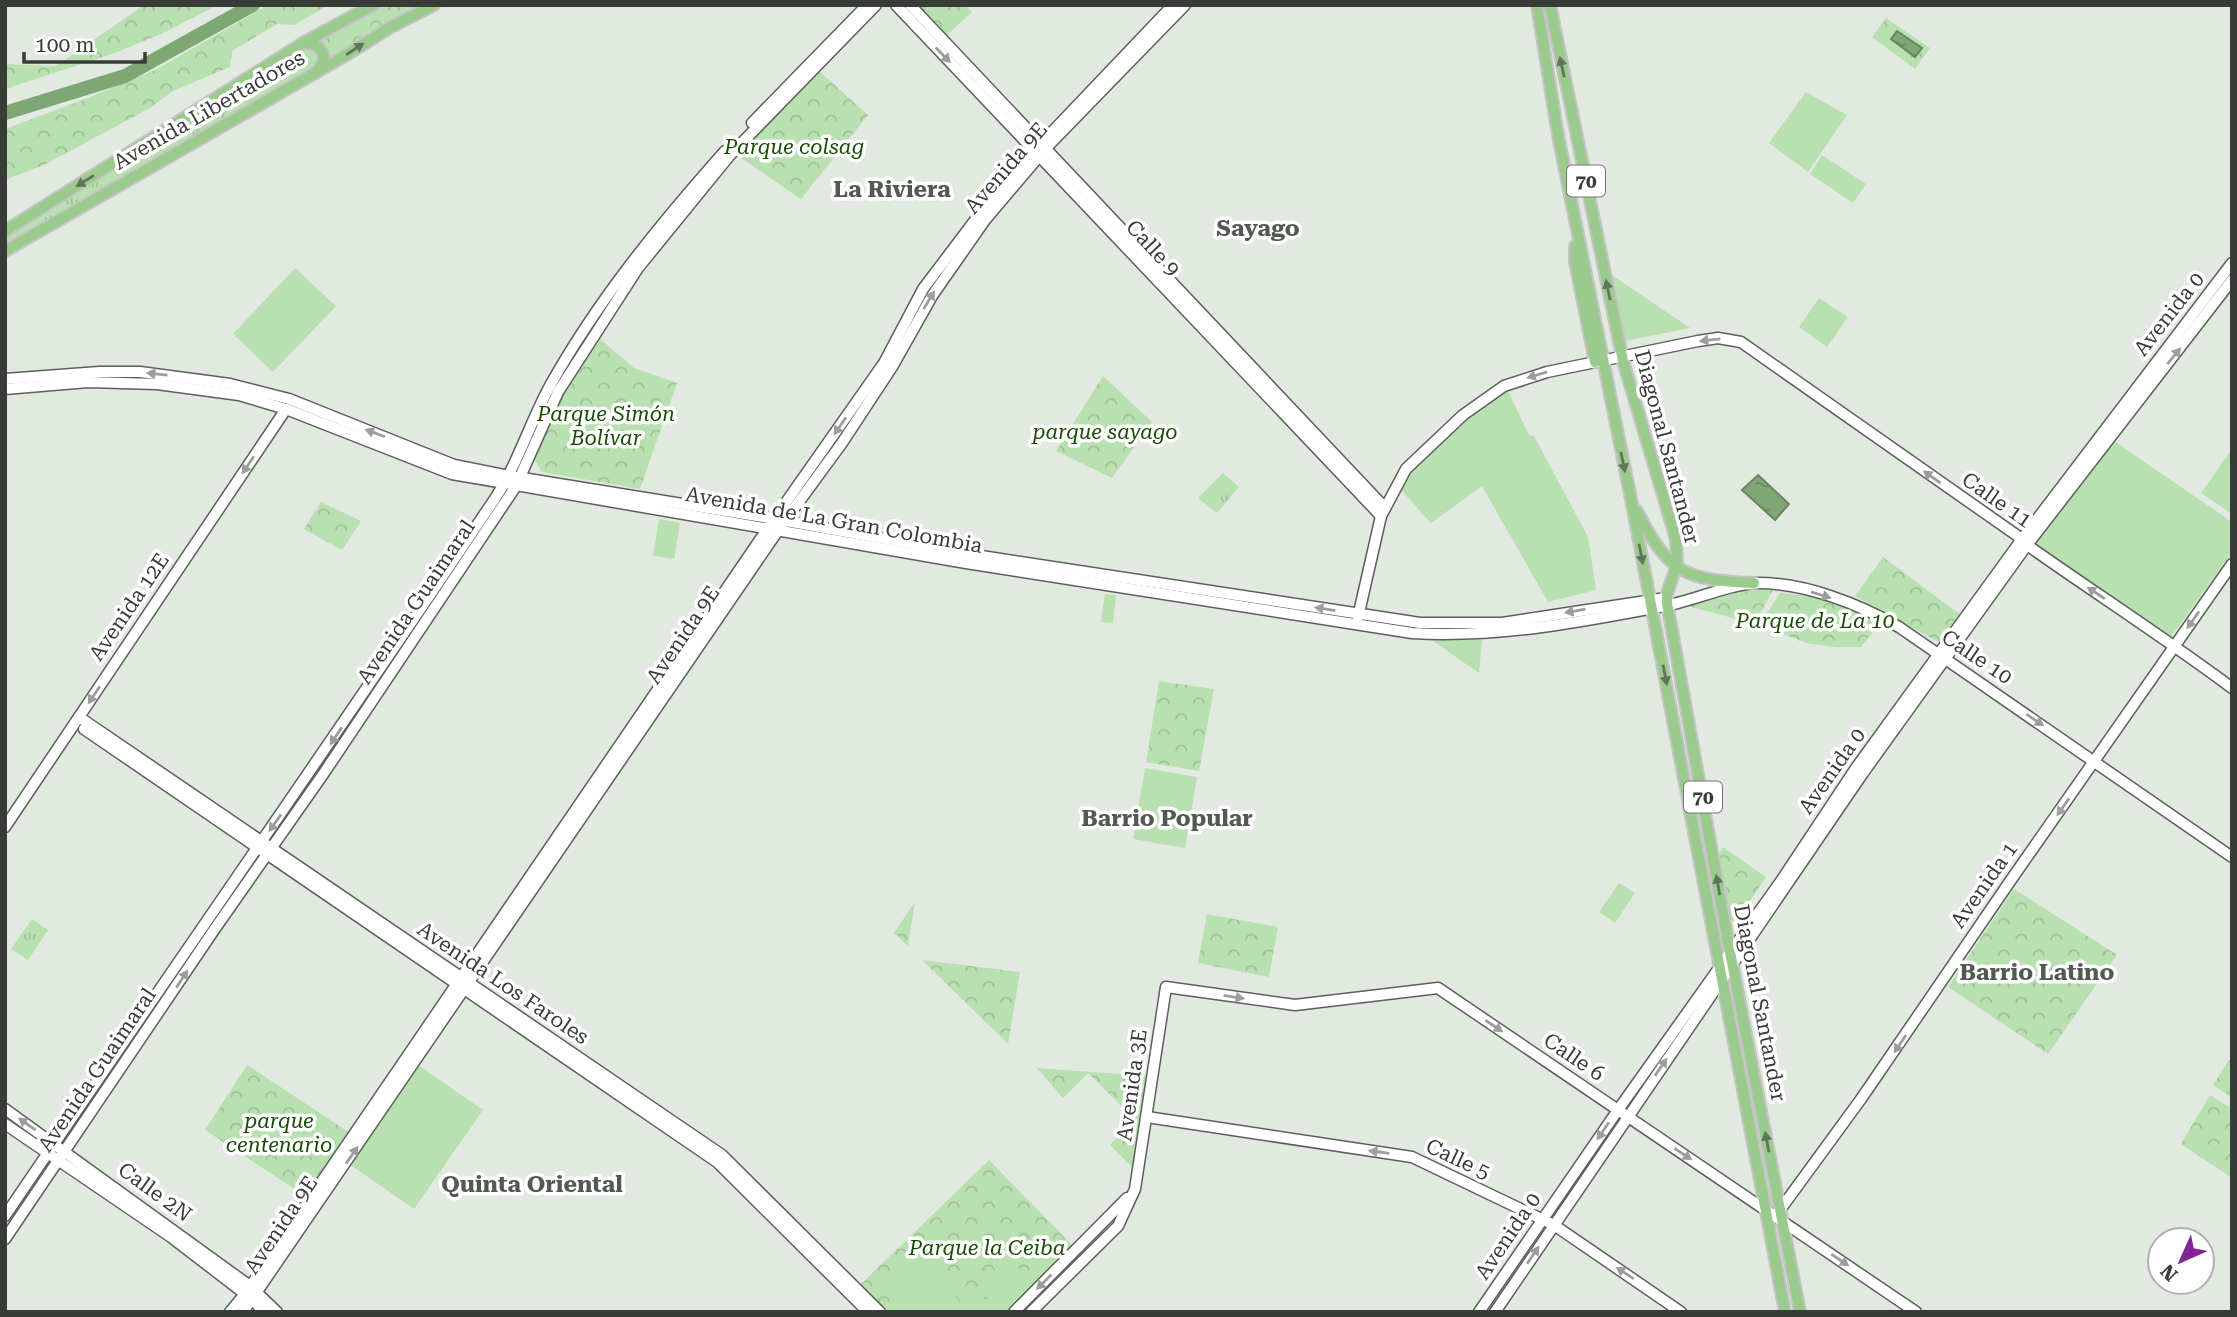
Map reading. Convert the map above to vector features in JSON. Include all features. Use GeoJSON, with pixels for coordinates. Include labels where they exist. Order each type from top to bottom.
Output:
{"type":"FeatureCollection","features":[{"type":"Feature","properties":{"kind":"main road","name":"Avenida Libertadores"},"geometry":{"type":"LineString","coordinates":[[5,231],[303,43],[373,5]]}},
{"type":"Feature","properties":{"kind":"main road","name":"Avenida Libertadores"},"geometry":{"type":"LineString","coordinates":[[5,251],[391,27],[434,5]]}},
{"type":"Feature","properties":{"kind":"main road","name":"Diagonal Santander"},"geometry":{"type":"LineString","coordinates":[[1537,5],[1576,226],[1576,262],[1631,499],[1719,967],[1800,1312]]}},
{"type":"Feature","properties":{"kind":"main road","name":"Diagonal Santander"},"geometry":{"type":"LineString","coordinates":[[1550,5],[1622,357],[1678,552],[1667,602],[1776,1214],[1768,1227],[1785,1312]]}},
{"type":"Feature","properties":{"kind":"main road"},"geometry":{"type":"LineString","coordinates":[[303,43],[316,44],[321,48],[323,64],[318,70]]}},
{"type":"Feature","properties":{"kind":"main road"},"geometry":{"type":"LineString","coordinates":[[1599,362],[1615,362],[1620,367],[1634,420],[1648,448]]}},
{"type":"Feature","properties":{"kind":"main road"},"geometry":{"type":"LineString","coordinates":[[1631,499],[1653,540],[1676,568],[1706,579],[1754,583]]}},
{"type":"Feature","properties":{"kind":"street","name":"Avenida Guaimaral"},"geometry":{"type":"LineString","coordinates":[[5,1216],[513,481],[551,385],[589,324],[675,207],[726,150],[867,5]]}},
{"type":"Feature","properties":{"kind":"street","name":"Avenida Guaimaral"},"geometry":{"type":"LineString","coordinates":[[5,1239],[207,940],[270,852],[513,481],[558,392],[638,268],[730,155],[876,5]]}},
{"type":"Feature","properties":{"kind":"street","name":"Calle 9"},"geometry":{"type":"LineString","coordinates":[[896,5],[1078,189],[1383,512]]}},
{"type":"Feature","properties":{"kind":"street","name":"Calle 9"},"geometry":{"type":"LineString","coordinates":[[910,5],[1040,150]]}},
{"type":"Feature","properties":{"kind":"street","name":"Avenida 9E"},"geometry":{"type":"LineString","coordinates":[[243,1312],[251,1293],[777,524],[842,443],[892,367],[932,296],[985,220],[1040,150],[1173,5]]}},
{"type":"Feature","properties":{"kind":"street","name":"Avenida 9E"},"geometry":{"type":"LineString","coordinates":[[1040,150],[1185,5]]}},
{"type":"Feature","properties":{"kind":"street","name":"Avenida 0"},"geometry":{"type":"LineString","coordinates":[[1495,1312],[1722,979],[1732,957],[1863,773],[1942,656],[2232,263]]}},
{"type":"Feature","properties":{"kind":"street","name":"Avenida 0"},"geometry":{"type":"LineString","coordinates":[[2025,542],[2232,280]]}},
{"type":"Feature","properties":{"kind":"street","name":"Calle 11"},"geometry":{"type":"LineString","coordinates":[[1622,357],[1708,339],[1724,338],[1741,342],[2175,645],[2232,688]]}},
{"type":"Feature","properties":{"kind":"street"},"geometry":{"type":"LineString","coordinates":[[1357,619],[1383,512],[1406,469],[1463,415],[1504,386],[1547,372],[1622,357]]}},
{"type":"Feature","properties":{"kind":"street","name":"Avenida de La Gran Colombia"},"geometry":{"type":"LineString","coordinates":[[5,379],[99,372],[140,372],[230,384],[289,399],[454,465],[513,481]]}},
{"type":"Feature","properties":{"kind":"street","name":"Avenida de La Gran Colombia"},"geometry":{"type":"LineString","coordinates":[[5,389],[88,382],[157,384],[239,395],[286,409],[452,474],[513,481],[1357,619],[1419,624],[1484,624],[1667,602]]}},
{"type":"Feature","properties":{"kind":"street","name":"Avenida 12E"},"geometry":{"type":"LineString","coordinates":[[5,827],[286,409]]}},
{"type":"Feature","properties":{"kind":"street","name":"Avenida 1"},"geometry":{"type":"LineString","coordinates":[[1776,1214],[1861,1100],[2232,564]]}},
{"type":"Feature","properties":{"kind":"street","name":"Calle 10"},"geometry":{"type":"LineString","coordinates":[[1667,602],[1754,583],[1780,585],[1846,602],[1887,620],[2232,857]]}},
{"type":"Feature","properties":{"kind":"street","name":"Avenida Los Faroles"},"geometry":{"type":"LineString","coordinates":[[77,720],[463,984],[717,1162],[868,1312]]}},
{"type":"Feature","properties":{"kind":"street","name":"Avenida 0"},"geometry":{"type":"LineString","coordinates":[[1479,1312],[1719,967],[1732,957]]}},
{"type":"Feature","properties":{"kind":"street","name":"Avenida Los Faroles"},"geometry":{"type":"LineString","coordinates":[[463,984],[722,1155],[880,1312]]}},
{"type":"Feature","properties":{"kind":"street","name":"Calle 6"},"geometry":{"type":"LineString","coordinates":[[1166,987],[1295,1005],[1438,988],[1776,1214],[1916,1312]]}},
{"type":"Feature","properties":{"kind":"street","name":"Avenida 3E"},"geometry":{"type":"LineString","coordinates":[[1031,1312],[1118,1226],[1135,1189],[1166,987]]}},
{"type":"Feature","properties":{"kind":"street","name":"Calle 2N"},"geometry":{"type":"LineString","coordinates":[[5,1109],[51,1148],[277,1312]]}},
{"type":"Feature","properties":{"kind":"street","name":"Calle 5"},"geometry":{"type":"LineString","coordinates":[[1147,1117],[1412,1157],[1554,1225],[1681,1312]]}},
{"type":"Feature","properties":{"kind":"street","name":"Calle 2N"},"geometry":{"type":"LineString","coordinates":[[5,1124],[51,1148]]}},
{"type":"Feature","properties":{"kind":"street"},"geometry":{"type":"LineString","coordinates":[[1014,1312],[1135,1189]]}},
{"type":"Feature","properties":{"kind":"street","name":"Avenida 9E"},"geometry":{"type":"LineString","coordinates":[[230,1312],[251,1293]]}},
{"type":"Feature","properties":{"kind":"street","name":"Calle 2N"},"geometry":{"type":"LineString","coordinates":[[251,1293],[264,1312]]}},
{"type":"Feature","properties":{"kind":"green space"},"geometry":{"type":"Polygon","coordinates":[[[144,5],[218,5],[161,34],[115,53],[5,89],[5,64],[56,66],[144,5]]]}},
{"type":"Feature","properties":{"kind":"green space"},"geometry":{"type":"Polygon","coordinates":[[[268,5],[329,5],[294,25],[277,24],[232,51],[230,67],[173,91],[150,108],[44,165],[5,180],[5,129],[157,69],[268,5]]]}},
{"type":"Feature","properties":{"kind":"green space"},"geometry":{"type":"Polygon","coordinates":[[[377,5],[431,5],[324,64],[310,41],[377,5]]]}},
{"type":"Feature","properties":{"kind":"green space"},"geometry":{"type":"Polygon","coordinates":[[[910,5],[965,5],[972,12],[943,39],[910,5]]]}},
{"type":"Feature","properties":{"kind":"green space"},"geometry":{"type":"Polygon","coordinates":[[[1886,18],[1930,48],[1915,69],[1872,37],[1886,18]]]}},
{"type":"Feature","properties":{"kind":"green space"},"geometry":{"type":"Polygon","coordinates":[[[303,45],[316,45],[322,63],[5,245],[5,237],[303,45]]]}},
{"type":"Feature","properties":{"kind":"green space","name":"Parque colsag"},"geometry":{"type":"Polygon","coordinates":[[[817,69],[868,115],[801,199],[735,154],[817,69]]]}},
{"type":"Feature","properties":{"kind":"green space"},"geometry":{"type":"Polygon","coordinates":[[[1806,92],[1847,115],[1808,172],[1769,143],[1806,92]]]}},
{"type":"Feature","properties":{"kind":"green space"},"geometry":{"type":"Polygon","coordinates":[[[1822,155],[1866,184],[1853,203],[1810,174],[1822,155]]]}},
{"type":"Feature","properties":{"kind":"green space"},"geometry":{"type":"Polygon","coordinates":[[[295,268],[336,306],[273,372],[233,334],[295,268]]]}},
{"type":"Feature","properties":{"kind":"green space"},"geometry":{"type":"Polygon","coordinates":[[[1612,275],[1690,328],[1625,341],[1612,275]]]}},
{"type":"Feature","properties":{"kind":"green space"},"geometry":{"type":"Polygon","coordinates":[[[1819,298],[1848,317],[1827,347],[1799,327],[1819,298]]]}},
{"type":"Feature","properties":{"kind":"green space","name":"Parque Simón Bolívar"},"geometry":{"type":"Polygon","coordinates":[[[599,338],[634,368],[677,383],[640,489],[542,472],[532,456],[560,398],[599,338]]]}},
{"type":"Feature","properties":{"kind":"green space","name":"parque sayago"},"geometry":{"type":"Polygon","coordinates":[[[1103,376],[1152,422],[1112,478],[1056,451],[1103,376]]]}},
{"type":"Feature","properties":{"kind":"green space"},"geometry":{"type":"Polygon","coordinates":[[[1508,391],[1529,435],[1534,436],[1588,537],[1596,590],[1548,602],[1482,486],[1431,523],[1401,490],[1414,469],[1448,430],[1508,391]]]}},
{"type":"Feature","properties":{"kind":"green space"},"geometry":{"type":"Polygon","coordinates":[[[2111,439],[2232,522],[2232,552],[2168,641],[2032,544],[2111,439]]]}},
{"type":"Feature","properties":{"kind":"green space"},"geometry":{"type":"Polygon","coordinates":[[[2232,449],[2232,514],[2201,493],[2232,449]]]}},
{"type":"Feature","properties":{"kind":"green space"},"geometry":{"type":"Polygon","coordinates":[[[1223,473],[1239,487],[1217,513],[1198,498],[1223,473]]]}},
{"type":"Feature","properties":{"kind":"green space"},"geometry":{"type":"Polygon","coordinates":[[[321,502],[361,521],[342,550],[304,529],[321,502]]]}},
{"type":"Feature","properties":{"kind":"green space"},"geometry":{"type":"Polygon","coordinates":[[[659,519],[680,523],[674,559],[653,556],[659,519]]]}},
{"type":"Feature","properties":{"kind":"green space"},"geometry":{"type":"Polygon","coordinates":[[[1883,557],[1962,616],[1940,643],[1855,596],[1883,557]]]}},
{"type":"Feature","properties":{"kind":"green space","name":"Parque de La 10"},"geometry":{"type":"Polygon","coordinates":[[[1729,590],[1773,590],[1755,624],[1684,605],[1729,590]]]}},
{"type":"Feature","properties":{"kind":"green space","name":"Parque de La 10"},"geometry":{"type":"Polygon","coordinates":[[[1780,593],[1807,596],[1831,603],[1880,623],[1861,647],[1806,643],[1759,625],[1780,593]]]}},
{"type":"Feature","properties":{"kind":"green space"},"geometry":{"type":"Polygon","coordinates":[[[1105,594],[1116,595],[1113,623],[1101,622],[1105,594]]]}},
{"type":"Feature","properties":{"kind":"green space"},"geometry":{"type":"Polygon","coordinates":[[[1430,639],[1482,640],[1479,673],[1430,639]]]}},
{"type":"Feature","properties":{"kind":"green space"},"geometry":{"type":"Polygon","coordinates":[[[1159,681],[1214,689],[1199,771],[1146,762],[1159,681]]]}},
{"type":"Feature","properties":{"kind":"green space"},"geometry":{"type":"Polygon","coordinates":[[[1145,768],[1197,777],[1185,848],[1133,839],[1145,768]]]}},
{"type":"Feature","properties":{"kind":"green space"},"geometry":{"type":"Polygon","coordinates":[[[1723,847],[1766,877],[1735,923],[1731,920],[1719,854],[1723,847]]]}},
{"type":"Feature","properties":{"kind":"green space"},"geometry":{"type":"Polygon","coordinates":[[[1619,883],[1635,893],[1615,923],[1599,912],[1619,883]]]}},
{"type":"Feature","properties":{"kind":"green space"},"geometry":{"type":"Polygon","coordinates":[[[2014,889],[2117,955],[2048,1054],[1948,987],[2014,889]]]}},
{"type":"Feature","properties":{"kind":"green space"},"geometry":{"type":"Polygon","coordinates":[[[915,902],[908,946],[894,933],[915,902]]]}},
{"type":"Feature","properties":{"kind":"green space"},"geometry":{"type":"Polygon","coordinates":[[[1207,914],[1278,927],[1269,977],[1198,963],[1207,914]]]}},
{"type":"Feature","properties":{"kind":"green space"},"geometry":{"type":"Polygon","coordinates":[[[32,919],[48,930],[28,960],[11,949],[32,919]]]}},
{"type":"Feature","properties":{"kind":"green space"},"geometry":{"type":"Polygon","coordinates":[[[922,960],[1020,972],[1008,1044],[922,960]]]}},
{"type":"Feature","properties":{"kind":"green space"},"geometry":{"type":"Polygon","coordinates":[[[2232,1056],[2232,1098],[2213,1085],[2232,1056]]]}},
{"type":"Feature","properties":{"kind":"green space"},"geometry":{"type":"Polygon","coordinates":[[[411,1060],[483,1110],[414,1209],[342,1159],[411,1060]]]}},
{"type":"Feature","properties":{"kind":"green space","name":"parque centenario"},"geometry":{"type":"Polygon","coordinates":[[[247,1065],[350,1133],[308,1198],[205,1130],[247,1065]]]}},
{"type":"Feature","properties":{"kind":"green space"},"geometry":{"type":"Polygon","coordinates":[[[1037,1068],[1148,1076],[1136,1171],[1110,1145],[1135,1119],[1088,1073],[1063,1098],[1037,1068]]]}},
{"type":"Feature","properties":{"kind":"green space"},"geometry":{"type":"Polygon","coordinates":[[[2210,1095],[2232,1109],[2232,1178],[2181,1144],[2210,1095]]]}},
{"type":"Feature","properties":{"kind":"green space","name":"Parque la Ceiba"},"geometry":{"type":"Polygon","coordinates":[[[989,1160],[1076,1249],[1012,1312],[887,1312],[860,1285],[989,1160]]]}},
{"type":"Feature","properties":{"kind":"green space"},"geometry":{"type":"Polygon","coordinates":[[[915,1258],[929,1272],[903,1298],[890,1285],[915,1258]]]}},
{"type":"Feature","properties":{"kind":"green space"},"geometry":{"type":"Polygon","coordinates":[[[1009,1258],[1027,1277],[996,1307],[978,1288],[1009,1258]]]}},
{"type":"Feature","properties":{"kind":"green space"},"geometry":{"type":"Polygon","coordinates":[[[932,1272],[947,1287],[945,1289],[960,1301],[949,1312],[918,1312],[905,1299],[932,1272]]]}},
{"type":"Feature","properties":{"kind":"green space"},"geometry":{"type":"Polygon","coordinates":[[[975,1289],[995,1309],[993,1312],[952,1312],[975,1289]]]}},
{"type":"Feature","properties":{"kind":"water"},"geometry":{"type":"Polygon","coordinates":[[[1897,31],[1922,48],[1915,57],[1891,39],[1897,31]]]}},
{"type":"Feature","properties":{"kind":"water"},"geometry":{"type":"Polygon","coordinates":[[[1758,475],[1789,504],[1775,520],[1742,490],[1758,475]]]}},
{"type":"Feature","properties":{"kind":"waterway"},"geometry":{"type":"LineString","coordinates":[[5,113],[125,76],[253,5]]}},
{"type":"Feature","properties":{"kind":"district","name":"La Riviera"},"geometry":{"type":"Point","coordinates":[892,189]}},
{"type":"Feature","properties":{"kind":"district","name":"Sayago"},"geometry":{"type":"Point","coordinates":[1258,228]}},
{"type":"Feature","properties":{"kind":"district","name":"Barrio Popular"},"geometry":{"type":"Point","coordinates":[1167,818]}},
{"type":"Feature","properties":{"kind":"district","name":"Barrio Latino"},"geometry":{"type":"Point","coordinates":[2037,972]}},
{"type":"Feature","properties":{"kind":"district","name":"Quinta Oriental"},"geometry":{"type":"Point","coordinates":[532,1184]}}]}
